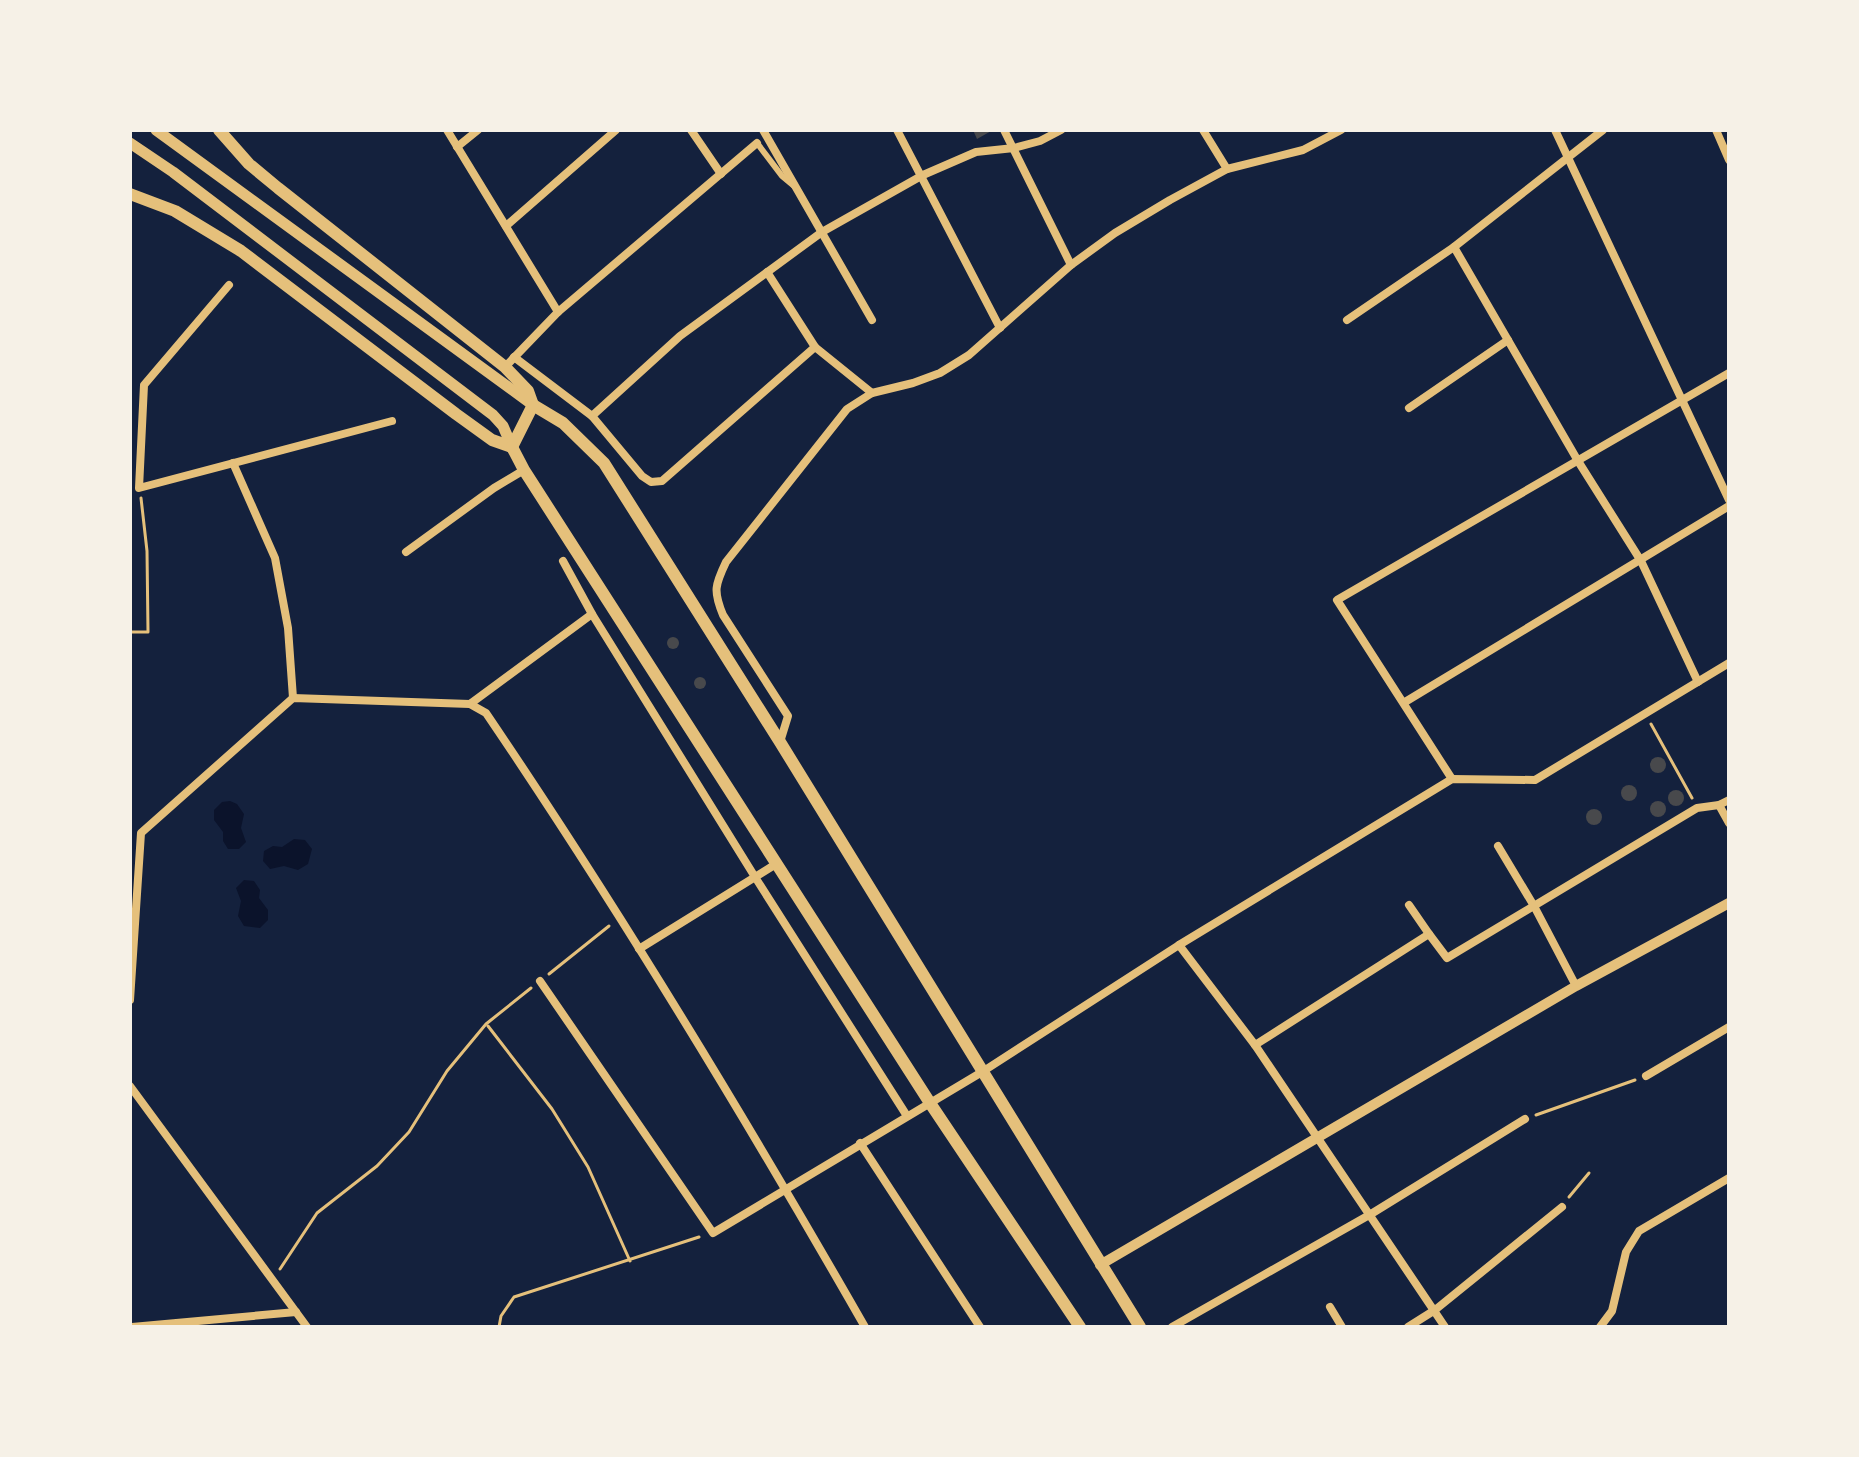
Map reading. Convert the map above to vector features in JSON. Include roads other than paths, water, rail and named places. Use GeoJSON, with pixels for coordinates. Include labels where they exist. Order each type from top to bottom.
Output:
{"type":"FeatureCollection","features":[{"type":"Feature","properties":{"kind":"main road"},"geometry":{"type":"LineString","coordinates":[[156,130],[533,405],[563,423],[604,463],[780,742],[1140,1327]]}},
{"type":"Feature","properties":{"kind":"main road"},"geometry":{"type":"LineString","coordinates":[[219,130],[249,164],[505,367],[528,391],[533,405],[512,447]]}},
{"type":"Feature","properties":{"kind":"main road"},"geometry":{"type":"LineString","coordinates":[[130,143],[173,172],[493,415],[503,426],[524,470],[930,1103],[1079,1327]]}},
{"type":"Feature","properties":{"kind":"main road"},"geometry":{"type":"LineString","coordinates":[[130,194],[175,211],[241,251],[492,440],[512,447]]}},
{"type":"Feature","properties":{"kind":"street"},"geometry":{"type":"LineString","coordinates":[[447,130],[558,312]]}},
{"type":"Feature","properties":{"kind":"street"},"geometry":{"type":"LineString","coordinates":[[457,147],[478,130]]}},
{"type":"Feature","properties":{"kind":"street"},"geometry":{"type":"LineString","coordinates":[[506,226],[616,130]]}},
{"type":"Feature","properties":{"kind":"street"},"geometry":{"type":"LineString","coordinates":[[691,130],[721,174]]}},
{"type":"Feature","properties":{"kind":"street"},"geometry":{"type":"LineString","coordinates":[[763,130],[872,320]]}},
{"type":"Feature","properties":{"kind":"street"},"geometry":{"type":"LineString","coordinates":[[897,130],[1000,328]]}},
{"type":"Feature","properties":{"kind":"street"},"geometry":{"type":"LineString","coordinates":[[1004,130],[1071,265]]}},
{"type":"Feature","properties":{"kind":"street"},"geometry":{"type":"LineString","coordinates":[[592,416],[680,336],[822,232],[923,175],[976,152],[1014,148],[1040,141],[1061,130]]}},
{"type":"Feature","properties":{"kind":"street"},"geometry":{"type":"LineString","coordinates":[[1203,130],[1227,169]]}},
{"type":"Feature","properties":{"kind":"street"},"geometry":{"type":"LineString","coordinates":[[780,742],[788,716],[723,615],[715,597],[716,583],[726,562],[847,409],[872,393],[940,373],[969,355],[1071,265],[1115,233],[1170,200],[1227,169],[1303,150],[1341,130]]}},
{"type":"Feature","properties":{"kind":"street"},"geometry":{"type":"LineString","coordinates":[[1405,702],[1641,561],[1729,503],[1555,130]]}},
{"type":"Feature","properties":{"kind":"street"},"geometry":{"type":"LineString","coordinates":[[1347,320],[1454,247],[1603,130]]}},
{"type":"Feature","properties":{"kind":"street"},"geometry":{"type":"LineString","coordinates":[[1716,130],[1729,160]]}},
{"type":"Feature","properties":{"kind":"street"},"geometry":{"type":"LineString","coordinates":[[505,367],[558,312],[757,143],[782,176],[796,188]]}},
{"type":"Feature","properties":{"kind":"street"},"geometry":{"type":"LineString","coordinates":[[1454,247],[1578,461],[1641,561],[1698,682]]}},
{"type":"Feature","properties":{"kind":"street"},"geometry":{"type":"LineString","coordinates":[[767,272],[815,347],[872,393]]}},
{"type":"Feature","properties":{"kind":"street"},"geometry":{"type":"LineString","coordinates":[[229,285],[144,385],[139,488],[392,421]]}},
{"type":"Feature","properties":{"kind":"street"},"geometry":{"type":"LineString","coordinates":[[1409,408],[1508,340]]}},
{"type":"Feature","properties":{"kind":"street"},"geometry":{"type":"LineString","coordinates":[[514,357],[592,416],[642,476],[651,482],[662,481],[815,347]]}},
{"type":"Feature","properties":{"kind":"street"},"geometry":{"type":"LineString","coordinates":[[1452,779],[1337,600],[1729,373]]}},
{"type":"Feature","properties":{"kind":"street"},"geometry":{"type":"LineString","coordinates":[[233,463],[275,558],[288,628],[293,698]]}},
{"type":"Feature","properties":{"kind":"street"},"geometry":{"type":"LineString","coordinates":[[406,552],[524,470]]}},
{"type":"Feature","properties":{"kind":"street"},"geometry":{"type":"LineString","coordinates":[[563,561],[592,614],[755,877],[907,1116]]}},
{"type":"Feature","properties":{"kind":"street"},"geometry":{"type":"LineString","coordinates":[[470,704],[592,614]]}},
{"type":"Feature","properties":{"kind":"street"},"geometry":{"type":"LineString","coordinates":[[540,981],[713,1233],[982,1072],[1179,945],[1452,779],[1535,780],[1729,663]]}},
{"type":"Feature","properties":{"kind":"street"},"geometry":{"type":"LineString","coordinates":[[130,1000],[141,833],[293,698],[470,704],[486,713],[639,949],[786,1189],[865,1327]]}},
{"type":"Feature","properties":{"kind":"street"},"geometry":{"type":"LineString","coordinates":[[1409,905],[1447,958],[1697,808],[1719,805],[1729,800]]}},
{"type":"Feature","properties":{"kind":"street"},"geometry":{"type":"LineString","coordinates":[[1719,805],[1729,823]]}},
{"type":"Feature","properties":{"kind":"street"},"geometry":{"type":"LineString","coordinates":[[1498,846],[1576,986]]}},
{"type":"Feature","properties":{"kind":"street"},"geometry":{"type":"LineString","coordinates":[[639,949],[776,864]]}},
{"type":"Feature","properties":{"kind":"street"},"geometry":{"type":"LineString","coordinates":[[1100,1265],[1576,986],[1729,903]]}},
{"type":"Feature","properties":{"kind":"street"},"geometry":{"type":"LineString","coordinates":[[1255,1045],[1429,934]]}},
{"type":"Feature","properties":{"kind":"street"},"geometry":{"type":"LineString","coordinates":[[1179,945],[1255,1045],[1445,1327]]}},
{"type":"Feature","properties":{"kind":"street"},"geometry":{"type":"LineString","coordinates":[[1646,1076],[1729,1027]]}},
{"type":"Feature","properties":{"kind":"street"},"geometry":{"type":"LineString","coordinates":[[130,1086],[307,1327]]}},
{"type":"Feature","properties":{"kind":"street"},"geometry":{"type":"LineString","coordinates":[[1172,1327],[1371,1214],[1525,1119]]}},
{"type":"Feature","properties":{"kind":"street"},"geometry":{"type":"LineString","coordinates":[[860,1143],[980,1327]]}},
{"type":"Feature","properties":{"kind":"street"},"geometry":{"type":"LineString","coordinates":[[1600,1327],[1612,1311],[1626,1252],[1639,1231],[1729,1178]]}},
{"type":"Feature","properties":{"kind":"street"},"geometry":{"type":"LineString","coordinates":[[1408,1327],[1435,1310],[1562,1207]]}},
{"type":"Feature","properties":{"kind":"street"},"geometry":{"type":"LineString","coordinates":[[1330,1307],[1342,1327]]}},
{"type":"Feature","properties":{"kind":"street"},"geometry":{"type":"LineString","coordinates":[[132,1327],[296,1312]]}},
{"type":"Feature","properties":{"kind":"water"},"geometry":{"type":"Polygon","coordinates":[[[222,802],[237,804],[244,814],[241,828],[246,842],[239,849],[228,849],[223,841],[223,832],[214,820],[214,810],[222,802]]]}},
{"type":"Feature","properties":{"kind":"water"},"geometry":{"type":"Polygon","coordinates":[[[294,839],[305,840],[312,849],[308,864],[298,870],[284,866],[270,869],[263,861],[264,851],[273,846],[282,847],[294,839]]]}},
{"type":"Feature","properties":{"kind":"water"},"geometry":{"type":"Polygon","coordinates":[[[244,880],[254,881],[260,890],[259,898],[268,910],[268,920],[260,928],[244,926],[238,916],[241,901],[236,888],[244,880]]]}}]}
